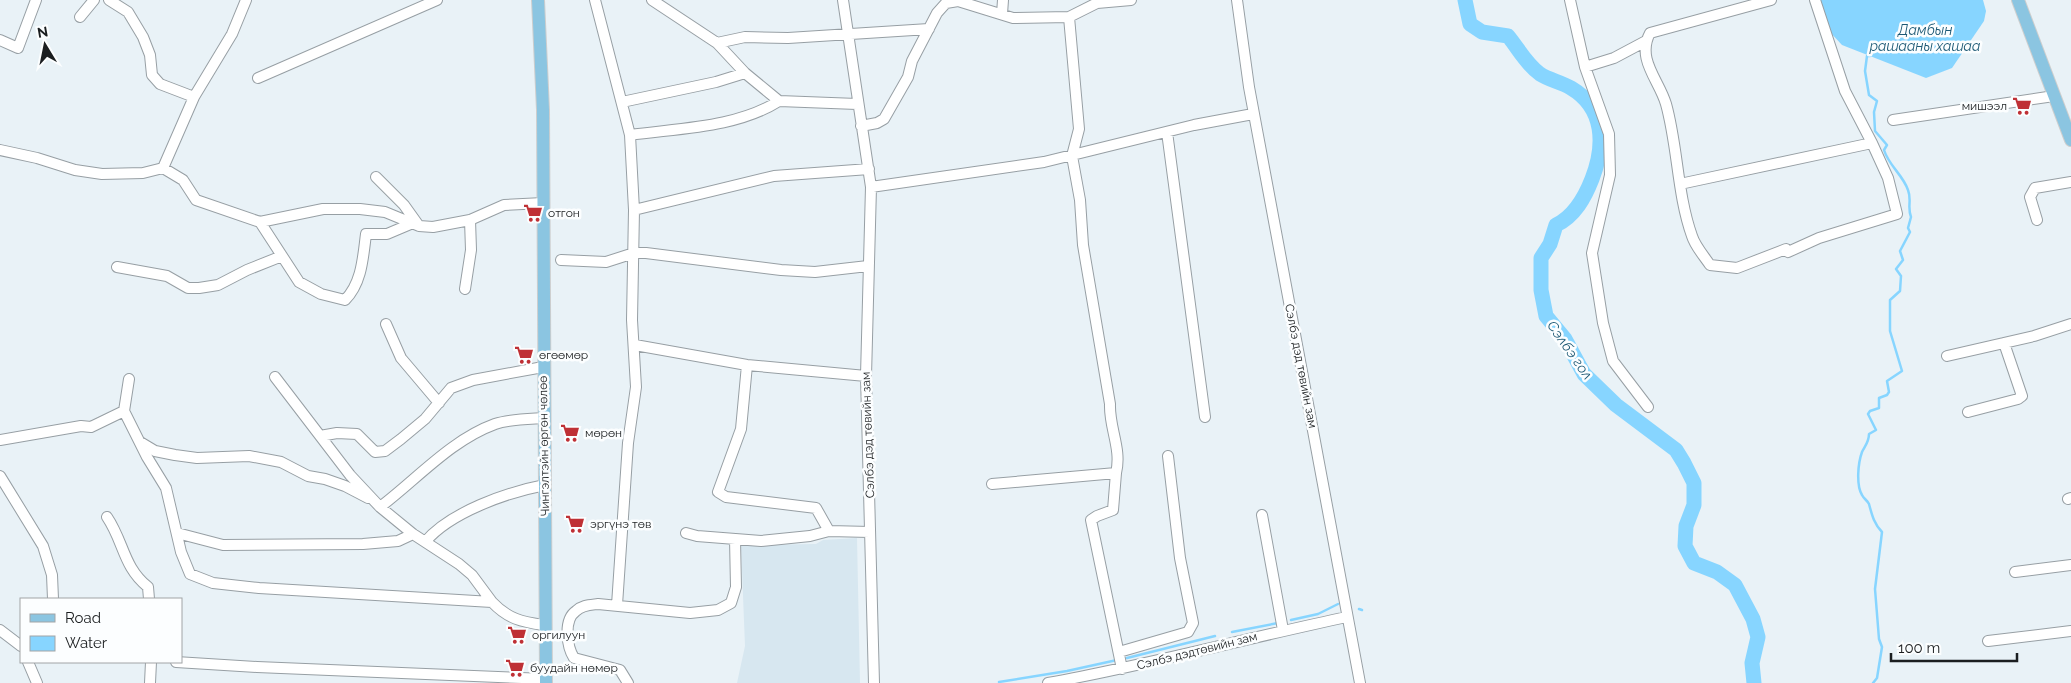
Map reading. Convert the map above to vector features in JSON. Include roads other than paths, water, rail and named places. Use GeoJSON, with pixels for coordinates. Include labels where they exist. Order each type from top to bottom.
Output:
{"type":"FeatureCollection","features":[{"type":"Feature","properties":{"kind":"main road","name":"Чингэлтэйн өргөн чөлөө"},"geometry":{"type":"LineString","coordinates":[[538,0],[542,61],[544,625],[546,681]]}},
{"type":"Feature","properties":{"kind":"main road"},"geometry":{"type":"LineString","coordinates":[[2018,0],[2071,140]]}},
{"type":"Feature","properties":{"kind":"street"},"geometry":{"type":"LineString","coordinates":[[0,40],[18,48],[36,0]]}},
{"type":"Feature","properties":{"kind":"street"},"geometry":{"type":"LineString","coordinates":[[80,18],[94,0]]}},
{"type":"Feature","properties":{"kind":"street"},"geometry":{"type":"LineString","coordinates":[[109,0],[128,12],[143,37],[150,55],[152,75],[160,84],[194,97]]}},
{"type":"Feature","properties":{"kind":"street"},"geometry":{"type":"LineString","coordinates":[[163,168],[194,97],[232,34],[246,0]]}},
{"type":"Feature","properties":{"kind":"street"},"geometry":{"type":"LineString","coordinates":[[258,78],[437,0]]}},
{"type":"Feature","properties":{"kind":"street"},"geometry":{"type":"LineString","coordinates":[[595,0],[630,135],[634,210],[632,320],[636,387],[628,443],[616,605]]}},
{"type":"Feature","properties":{"kind":"street"},"geometry":{"type":"LineString","coordinates":[[652,0],[717,43],[746,73],[779,101]]}},
{"type":"Feature","properties":{"kind":"street","name":"Сэлбэ дэд төвийн зам"},"geometry":{"type":"LineString","coordinates":[[843,0],[850,34],[861,126],[871,187],[866,376],[874,683]]}},
{"type":"Feature","properties":{"kind":"street"},"geometry":{"type":"LineString","coordinates":[[861,126],[877,123],[884,119],[908,77],[912,61],[937,13],[950,0],[1026,19],[1068,17],[1097,3],[1131,0]]}},
{"type":"Feature","properties":{"kind":"street"},"geometry":{"type":"LineString","coordinates":[[1002,14],[1003,0]]}},
{"type":"Feature","properties":{"kind":"street","name":"Сэлбэ дэд төвийн зам"},"geometry":{"type":"LineString","coordinates":[[1237,0],[1254,114],[1360,683]]}},
{"type":"Feature","properties":{"kind":"street"},"geometry":{"type":"LineString","coordinates":[[1570,0],[1585,66],[1609,134],[1610,175],[1592,253],[1603,323],[1613,361],[1648,407]]}},
{"type":"Feature","properties":{"kind":"street"},"geometry":{"type":"LineString","coordinates":[[1771,0],[1650,32],[1646,40],[1648,68],[1666,103],[1680,184],[1692,237],[1710,265],[1737,268],[1786,249],[1788,252],[1819,238],[1897,214],[1888,178],[1845,91],[1816,0]]}},
{"type":"Feature","properties":{"kind":"street"},"geometry":{"type":"LineString","coordinates":[[1068,17],[1079,129],[1072,156],[1080,200],[1083,245],[1110,404],[1112,426],[1118,446],[1119,462],[1112,510],[1091,520],[1122,669]]}},
{"type":"Feature","properties":{"kind":"street"},"geometry":{"type":"LineString","coordinates":[[717,43],[745,37],[788,38],[929,29]]}},
{"type":"Feature","properties":{"kind":"street"},"geometry":{"type":"LineString","coordinates":[[1585,66],[1614,58],[1646,40]]}},
{"type":"Feature","properties":{"kind":"street"},"geometry":{"type":"LineString","coordinates":[[622,102],[716,82],[746,73]]}},
{"type":"Feature","properties":{"kind":"street"},"geometry":{"type":"LineString","coordinates":[[1893,120],[2054,96]]}},
{"type":"Feature","properties":{"kind":"street"},"geometry":{"type":"LineString","coordinates":[[630,135],[732,120],[758,112],[779,101],[858,104]]}},
{"type":"Feature","properties":{"kind":"street"},"geometry":{"type":"LineString","coordinates":[[871,187],[1072,156],[1167,132],[1254,114]]}},
{"type":"Feature","properties":{"kind":"street"},"geometry":{"type":"LineString","coordinates":[[1167,132],[1205,417]]}},
{"type":"Feature","properties":{"kind":"street"},"geometry":{"type":"LineString","coordinates":[[1680,184],[1872,143]]}},
{"type":"Feature","properties":{"kind":"street"},"geometry":{"type":"LineString","coordinates":[[0,150],[37,158],[75,170],[102,174],[143,173],[163,168],[183,180],[196,200],[260,222],[323,209],[360,209],[384,212],[416,224],[433,227],[470,220],[504,205],[543,203]]}},
{"type":"Feature","properties":{"kind":"street"},"geometry":{"type":"LineString","coordinates":[[634,210],[774,176],[869,169]]}},
{"type":"Feature","properties":{"kind":"street"},"geometry":{"type":"LineString","coordinates":[[376,177],[404,205],[416,224]]}},
{"type":"Feature","properties":{"kind":"street"},"geometry":{"type":"LineString","coordinates":[[2037,220],[2030,197],[2035,188],[2071,182]]}},
{"type":"Feature","properties":{"kind":"street"},"geometry":{"type":"LineString","coordinates":[[465,289],[471,250],[470,220]]}},
{"type":"Feature","properties":{"kind":"street"},"geometry":{"type":"LineString","coordinates":[[260,222],[299,282],[322,294],[345,300],[354,291],[362,262],[366,234],[387,234],[416,224]]}},
{"type":"Feature","properties":{"kind":"street"},"geometry":{"type":"LineString","coordinates":[[561,260],[606,262],[634,253],[687,257],[781,270],[815,272],[868,266]]}},
{"type":"Feature","properties":{"kind":"street"},"geometry":{"type":"LineString","coordinates":[[117,267],[167,276],[188,288],[199,288],[218,285],[247,270],[282,256]]}},
{"type":"Feature","properties":{"kind":"street"},"geometry":{"type":"LineString","coordinates":[[386,324],[401,358],[439,403]]}},
{"type":"Feature","properties":{"kind":"street"},"geometry":{"type":"LineString","coordinates":[[1947,356],[2004,343],[2071,324]]}},
{"type":"Feature","properties":{"kind":"street"},"geometry":{"type":"LineString","coordinates":[[1968,412],[2022,396],[2004,343]]}},
{"type":"Feature","properties":{"kind":"street"},"geometry":{"type":"LineString","coordinates":[[635,346],[747,365],[866,376]]}},
{"type":"Feature","properties":{"kind":"street"},"geometry":{"type":"LineString","coordinates":[[747,365],[740,429],[718,492],[720,496],[816,508],[830,530]]}},
{"type":"Feature","properties":{"kind":"street"},"geometry":{"type":"LineString","coordinates":[[320,436],[337,432],[357,434],[375,452],[385,451],[425,419],[451,388],[473,380],[544,367]]}},
{"type":"Feature","properties":{"kind":"street"},"geometry":{"type":"LineString","coordinates":[[275,377],[350,475],[378,505],[413,534],[472,575],[501,611],[517,621],[544,625]]}},
{"type":"Feature","properties":{"kind":"street"},"geometry":{"type":"LineString","coordinates":[[129,379],[124,411],[166,488],[181,552],[190,574],[213,583],[259,588],[492,602]]}},
{"type":"Feature","properties":{"kind":"street"},"geometry":{"type":"LineString","coordinates":[[0,440],[81,426],[91,428],[124,411]]}},
{"type":"Feature","properties":{"kind":"street"},"geometry":{"type":"LineString","coordinates":[[378,505],[406,487],[428,466],[473,435],[496,424],[544,418]]}},
{"type":"Feature","properties":{"kind":"street"},"geometry":{"type":"LineString","coordinates":[[139,441],[155,451],[175,456],[197,458],[249,456],[281,462],[308,476],[325,478],[345,486],[378,505]]}},
{"type":"Feature","properties":{"kind":"street"},"geometry":{"type":"LineString","coordinates":[[1119,652],[1188,632],[1193,623],[1180,558],[1168,456]]}},
{"type":"Feature","properties":{"kind":"street"},"geometry":{"type":"LineString","coordinates":[[992,484],[1116,473]]}},
{"type":"Feature","properties":{"kind":"street"},"geometry":{"type":"LineString","coordinates":[[0,476],[43,546],[52,576],[53,598]]}},
{"type":"Feature","properties":{"kind":"street"},"geometry":{"type":"LineString","coordinates":[[425,542],[432,533],[490,499],[517,490],[545,485]]}},
{"type":"Feature","properties":{"kind":"street"},"geometry":{"type":"LineString","coordinates":[[1262,515],[1283,630]]}},
{"type":"Feature","properties":{"kind":"street"},"geometry":{"type":"LineString","coordinates":[[107,517],[116,530],[129,566],[136,577],[148,587],[149,598]]}},
{"type":"Feature","properties":{"kind":"street"},"geometry":{"type":"LineString","coordinates":[[686,533],[697,536],[774,540],[810,536],[830,530],[870,532]]}},
{"type":"Feature","properties":{"kind":"street"},"geometry":{"type":"LineString","coordinates":[[177,533],[223,545],[363,544],[398,541],[413,534]]}},
{"type":"Feature","properties":{"kind":"street"},"geometry":{"type":"LineString","coordinates":[[628,683],[620,670],[574,658],[570,652],[568,624],[572,614],[586,605],[616,605],[690,613],[718,610],[731,603],[736,587],[735,539]]}},
{"type":"Feature","properties":{"kind":"street"},"geometry":{"type":"LineString","coordinates":[[2015,572],[2071,565]]}},
{"type":"Feature","properties":{"kind":"street","name":"Сэлбэ дэдтөвийн зам"},"geometry":{"type":"LineString","coordinates":[[1048,683],[1122,669],[1283,630],[1347,617]]}},
{"type":"Feature","properties":{"kind":"street"},"geometry":{"type":"LineString","coordinates":[[0,630],[20,645]]}},
{"type":"Feature","properties":{"kind":"street"},"geometry":{"type":"LineString","coordinates":[[1988,641],[2071,631]]}},
{"type":"Feature","properties":{"kind":"street"},"geometry":{"type":"LineString","coordinates":[[182,662],[546,681]]}},
{"type":"Feature","properties":{"kind":"street"},"geometry":{"type":"LineString","coordinates":[[28,663],[37,683]]}},
{"type":"Feature","properties":{"kind":"street"},"geometry":{"type":"LineString","coordinates":[[150,683],[151,663]]}},
{"type":"Feature","properties":{"kind":"water","name":"Дамбын рашааны хашаа"},"geometry":{"type":"Polygon","coordinates":[[[1819,0],[1983,0],[1986,11],[1984,21],[1952,68],[1926,78],[1842,45],[1829,31],[1819,0]]]}},
{"type":"Feature","properties":{"kind":"waterway","name":"Сэлбэ гол"},"geometry":{"type":"LineString","coordinates":[[1465,0],[1470,24],[1482,32],[1508,36],[1535,70],[1571,88],[1582,96],[1596,117],[1600,141],[1599,154],[1592,179],[1586,193],[1574,211],[1569,217],[1556,225],[1550,244],[1541,258],[1541,290],[1546,316],[1565,339],[1584,374],[1616,405],[1676,450],[1684,463],[1694,483],[1694,505],[1686,526],[1685,546],[1694,563],[1717,572],[1735,585],[1753,619],[1758,637],[1752,663],[1754,683]]}},
{"type":"Feature","properties":{"kind":"waterway"},"geometry":{"type":"LineString","coordinates":[[1870,56],[1867,56],[1865,71],[1869,95],[1877,101],[1874,112],[1875,131],[1887,145],[1884,150],[1886,156],[1908,190],[1911,217],[1908,228],[1910,232],[1900,251],[1903,260],[1896,269],[1901,276],[1900,291],[1890,300],[1890,331],[1902,371],[1887,381],[1889,392],[1887,395],[1879,398],[1879,408],[1870,411],[1868,414],[1876,430],[1869,434],[1868,442],[1859,462],[1858,480],[1860,491],[1869,504],[1875,523],[1882,532],[1875,589],[1879,639],[1882,647],[1877,678],[1873,683]]}},
{"type":"Feature","properties":{"kind":"waterway"},"geometry":{"type":"LineString","coordinates":[[1291,620],[1318,614],[1338,604]]}},
{"type":"Feature","properties":{"kind":"waterway"},"geometry":{"type":"LineString","coordinates":[[1232,632],[1278,623]]}},
{"type":"Feature","properties":{"kind":"waterway"},"geometry":{"type":"LineString","coordinates":[[1127,658],[1215,636]]}},
{"type":"Feature","properties":{"kind":"waterway"},"geometry":{"type":"LineString","coordinates":[[999,682],[1067,671],[1117,660]]}},
{"type":"Feature","properties":{"kind":"place","name":"мишээл"},"geometry":{"type":"Point","coordinates":[2022,106]}},
{"type":"Feature","properties":{"kind":"place","name":"отгон"},"geometry":{"type":"Point","coordinates":[533,213]}},
{"type":"Feature","properties":{"kind":"place","name":"өгөөмөр"},"geometry":{"type":"Point","coordinates":[524,355]}},
{"type":"Feature","properties":{"kind":"place","name":"мөрөн"},"geometry":{"type":"Point","coordinates":[570,433]}},
{"type":"Feature","properties":{"kind":"place","name":"эргүнэ төв"},"geometry":{"type":"Point","coordinates":[575,524]}},
{"type":"Feature","properties":{"kind":"place","name":"оргилуун"},"geometry":{"type":"Point","coordinates":[517,635]}},
{"type":"Feature","properties":{"kind":"place","name":"буудайн нөмөр"},"geometry":{"type":"Point","coordinates":[515,668]}}]}
